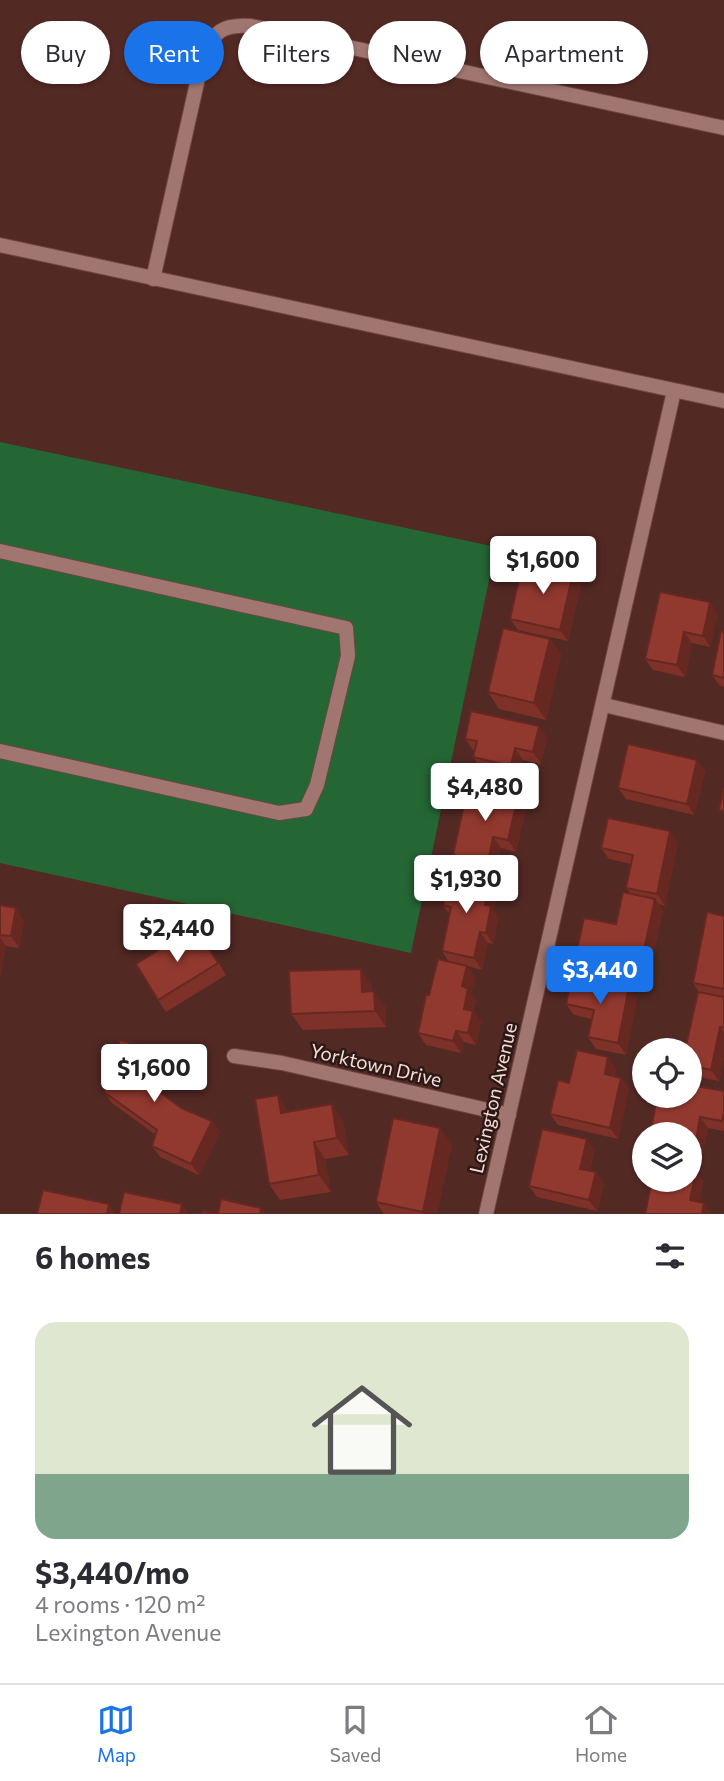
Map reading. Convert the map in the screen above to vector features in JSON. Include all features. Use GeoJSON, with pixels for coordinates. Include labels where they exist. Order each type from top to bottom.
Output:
{"type":"FeatureCollection","features":[{"type":"Feature","properties":{"kind":"street"},"geometry":{"type":"LineString","coordinates":[[153,279],[203,56],[217,33],[227,27],[250,26],[724,128]]}},
{"type":"Feature","properties":{"kind":"street"},"geometry":{"type":"LineString","coordinates":[[0,246],[724,401]]}},
{"type":"Feature","properties":{"kind":"street","name":"Lexington Avenue"},"geometry":{"type":"LineString","coordinates":[[486,1214],[674,391]]}},
{"type":"Feature","properties":{"kind":"street"},"geometry":{"type":"LineString","coordinates":[[0,551],[346,628],[348,656],[317,785],[306,809],[279,813],[0,751]]}},
{"type":"Feature","properties":{"kind":"street"},"geometry":{"type":"LineString","coordinates":[[604,705],[724,733]]}},
{"type":"Feature","properties":{"kind":"street","name":"Yorktown Drive"},"geometry":{"type":"LineString","coordinates":[[234,1056],[282,1063],[509,1115]]}},
{"type":"Feature","properties":{"kind":"green space"},"geometry":{"type":"Polygon","coordinates":[[[0,442],[496,547],[411,953],[0,863],[0,442]]]}},
{"type":"Feature","properties":{"kind":"building"},"geometry":{"type":"Polygon","coordinates":[[[538,561],[574,569],[560,630],[510,619],[520,574],[534,577],[538,561]]]}},
{"type":"Feature","properties":{"kind":"building"},"geometry":{"type":"Polygon","coordinates":[[[660,592],[710,602],[703,636],[684,632],[677,665],[645,659],[660,592]]]}},
{"type":"Feature","properties":{"kind":"building"},"geometry":{"type":"Polygon","coordinates":[[[503,628],[550,639],[534,703],[488,692],[503,628]]]}},
{"type":"Feature","properties":{"kind":"building"},"geometry":{"type":"Polygon","coordinates":[[[721,631],[724,632],[724,678],[712,675],[721,631]]]}},
{"type":"Feature","properties":{"kind":"building"},"geometry":{"type":"Polygon","coordinates":[[[471,711],[539,726],[533,752],[515,748],[511,766],[473,757],[477,741],[465,739],[471,711]]]}},
{"type":"Feature","properties":{"kind":"building"},"geometry":{"type":"Polygon","coordinates":[[[628,744],[697,760],[687,804],[618,788],[628,744]]]}},
{"type":"Feature","properties":{"kind":"building"},"geometry":{"type":"Polygon","coordinates":[[[486,785],[519,793],[508,840],[493,837],[488,863],[453,855],[466,796],[483,799],[486,785]]]}},
{"type":"Feature","properties":{"kind":"building"},"geometry":{"type":"Polygon","coordinates":[[[724,788],[724,811],[719,810],[724,788]]]}},
{"type":"Feature","properties":{"kind":"building"},"geometry":{"type":"Polygon","coordinates":[[[608,818],[670,831],[657,894],[626,888],[633,855],[601,848],[608,818]]]}},
{"type":"Feature","properties":{"kind":"building"},"geometry":{"type":"Polygon","coordinates":[[[450,874],[490,883],[485,905],[491,906],[486,933],[480,932],[474,958],[442,951],[451,907],[443,905],[450,874]]]}},
{"type":"Feature","properties":{"kind":"building"},"geometry":{"type":"Polygon","coordinates":[[[623,892],[655,899],[641,964],[577,950],[584,918],[616,924],[623,892]]]}},
{"type":"Feature","properties":{"kind":"building"},"geometry":{"type":"Polygon","coordinates":[[[0,905],[16,908],[11,936],[0,935],[0,905]]]}},
{"type":"Feature","properties":{"kind":"building"},"geometry":{"type":"Polygon","coordinates":[[[707,912],[724,916],[724,989],[693,983],[707,912]]]}},
{"type":"Feature","properties":{"kind":"building"},"geometry":{"type":"Polygon","coordinates":[[[196,927],[218,963],[158,1000],[136,964],[196,927]]]}},
{"type":"Feature","properties":{"kind":"building"},"geometry":{"type":"Polygon","coordinates":[[[438,959],[467,966],[462,986],[468,989],[464,1009],[473,1011],[468,1033],[456,1031],[453,1041],[418,1033],[426,995],[429,995],[438,959]]]}},
{"type":"Feature","properties":{"kind":"building"},"geometry":{"type":"Polygon","coordinates":[[[361,969],[362,992],[374,991],[375,1011],[291,1014],[289,971],[361,969]]]}},
{"type":"Feature","properties":{"kind":"building"},"geometry":{"type":"Polygon","coordinates":[[[572,975],[629,987],[618,1043],[588,1037],[594,1010],[566,1004],[572,975]]]}},
{"type":"Feature","properties":{"kind":"building"},"geometry":{"type":"Polygon","coordinates":[[[698,992],[724,997],[724,1027],[720,1027],[711,1070],[702,1068],[702,1038],[688,1038],[698,992]]]}},
{"type":"Feature","properties":{"kind":"building"},"geometry":{"type":"Polygon","coordinates":[[[120,1040],[154,1050],[145,1081],[181,1108],[212,1121],[191,1164],[152,1146],[157,1130],[104,1092],[120,1040]]]}},
{"type":"Feature","properties":{"kind":"building"},"geometry":{"type":"Polygon","coordinates":[[[577,1050],[608,1057],[605,1074],[621,1078],[610,1128],[550,1114],[558,1080],[569,1083],[577,1050]]]}},
{"type":"Feature","properties":{"kind":"building"},"geometry":{"type":"Polygon","coordinates":[[[702,1087],[724,1091],[722,1121],[700,1117],[699,1122],[653,1122],[655,1108],[702,1108],[702,1087]]]}},
{"type":"Feature","properties":{"kind":"building"},"geometry":{"type":"Polygon","coordinates":[[[278,1095],[281,1113],[332,1104],[337,1138],[314,1142],[319,1175],[269,1184],[255,1099],[278,1095]]]}},
{"type":"Feature","properties":{"kind":"building"},"geometry":{"type":"Polygon","coordinates":[[[393,1118],[440,1128],[423,1212],[376,1202],[393,1118]]]}},
{"type":"Feature","properties":{"kind":"building"},"geometry":{"type":"Polygon","coordinates":[[[542,1129],[587,1139],[580,1169],[596,1172],[589,1200],[529,1186],[542,1129]]]}},
{"type":"Feature","properties":{"kind":"building"},"geometry":{"type":"Polygon","coordinates":[[[43,1190],[109,1204],[107,1214],[37,1214],[43,1190]]]}},
{"type":"Feature","properties":{"kind":"building"},"geometry":{"type":"Polygon","coordinates":[[[124,1192],[182,1204],[180,1214],[119,1214],[124,1192]]]}},
{"type":"Feature","properties":{"kind":"building"},"geometry":{"type":"Polygon","coordinates":[[[650,1192],[692,1192],[690,1200],[704,1203],[702,1214],[645,1214],[650,1192]]]}},
{"type":"Feature","properties":{"kind":"building"},"geometry":{"type":"Polygon","coordinates":[[[221,1199],[261,1208],[260,1214],[218,1214],[221,1199]]]}}]}
